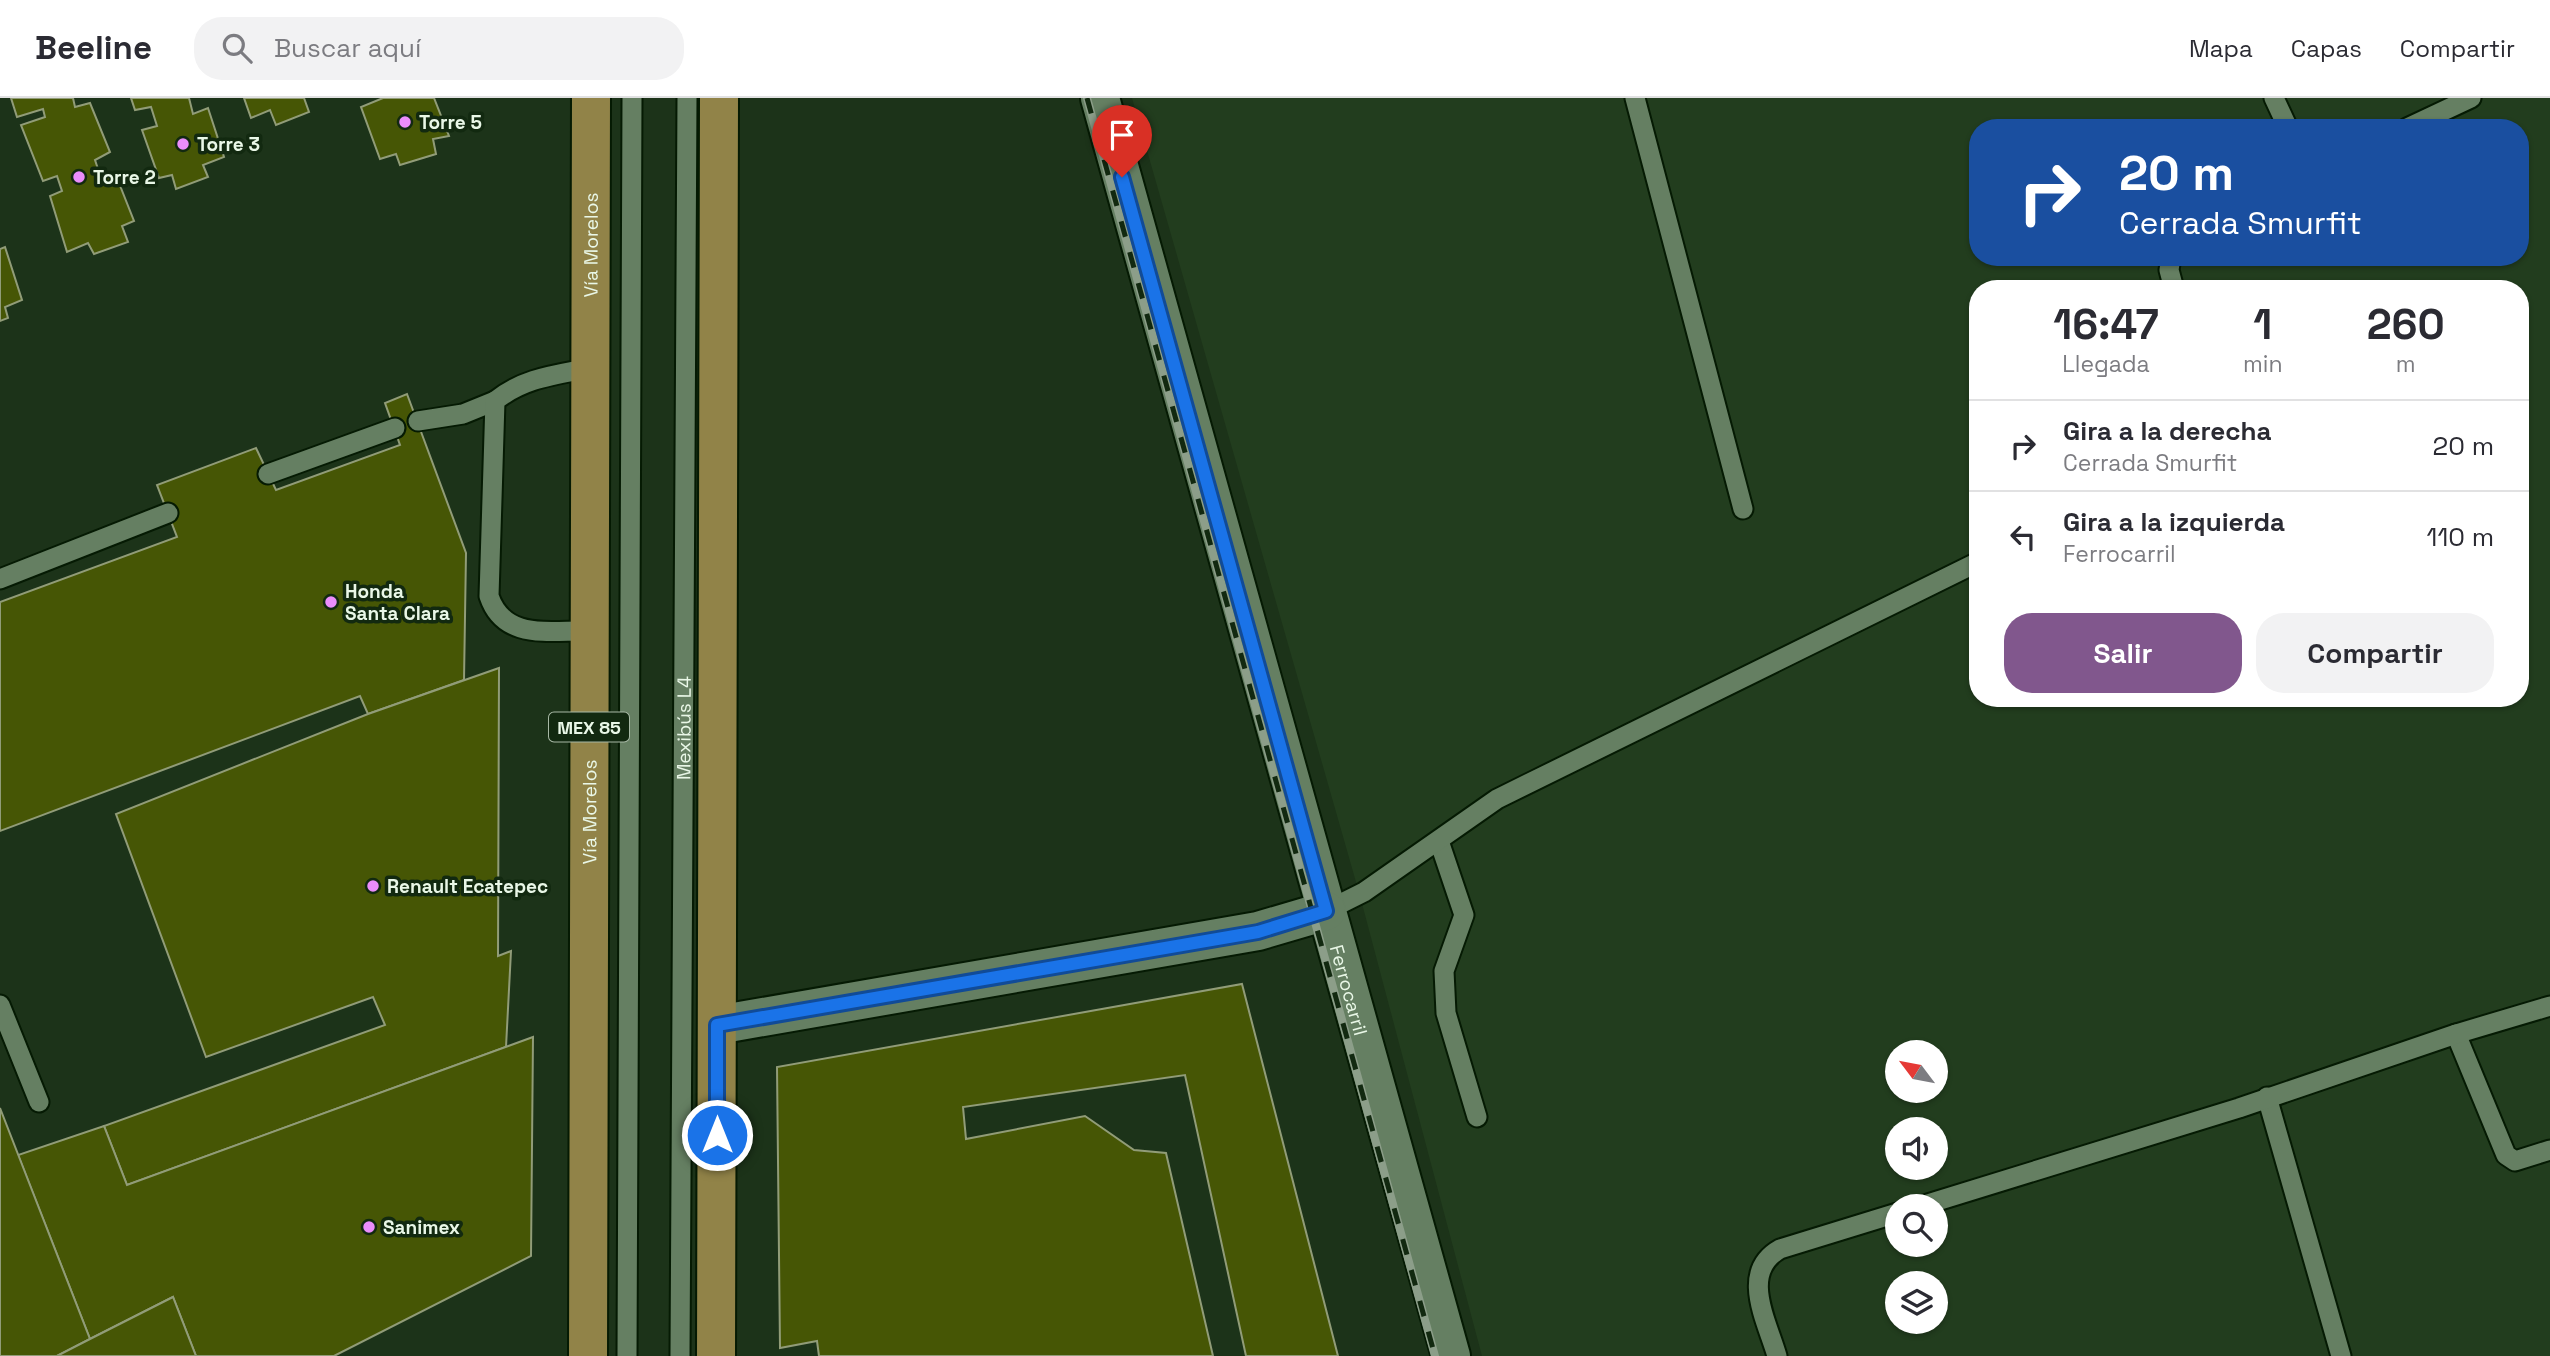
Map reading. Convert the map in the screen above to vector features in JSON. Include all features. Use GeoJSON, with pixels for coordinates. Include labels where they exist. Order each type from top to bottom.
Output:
{"type":"FeatureCollection","features":[{"type":"Feature","properties":{"kind":"main road","name":"Vía Morelos"},"geometry":{"type":"LineString","coordinates":[[588,1356],[591,98]]}},
{"type":"Feature","properties":{"kind":"main road"},"geometry":{"type":"LineString","coordinates":[[716,1356],[719,98]]}},
{"type":"Feature","properties":{"kind":"street","name":"Ferrocarril"},"geometry":{"type":"LineString","coordinates":[[1100,98],[1451,1356]]}},
{"type":"Feature","properties":{"kind":"street"},"geometry":{"type":"LineString","coordinates":[[717,1025],[1258,932],[1326,911]]}},
{"type":"Feature","properties":{"kind":"lane"},"geometry":{"type":"LineString","coordinates":[[627,1356],[632,98]]}},
{"type":"Feature","properties":{"kind":"lane","name":"Mexibús L4"},"geometry":{"type":"LineString","coordinates":[[680,1356],[687,98]]}},
{"type":"Feature","properties":{"kind":"lane"},"geometry":{"type":"LineString","coordinates":[[1635,98],[1743,509]]}},
{"type":"Feature","properties":{"kind":"lane"},"geometry":{"type":"LineString","coordinates":[[2274,98],[2284,119]]}},
{"type":"Feature","properties":{"kind":"lane"},"geometry":{"type":"LineString","coordinates":[[2426,119],[2471,98]]}},
{"type":"Feature","properties":{"kind":"lane"},"geometry":{"type":"LineString","coordinates":[[418,421],[463,414],[495,401],[510,389],[530,380],[590,368]]}},
{"type":"Feature","properties":{"kind":"lane"},"geometry":{"type":"LineString","coordinates":[[495,401],[489,596],[493,608],[509,626],[521,629],[589,631]]}},
{"type":"Feature","properties":{"kind":"lane"},"geometry":{"type":"LineString","coordinates":[[268,474],[395,428]]}},
{"type":"Feature","properties":{"kind":"lane"},"geometry":{"type":"LineString","coordinates":[[0,579],[168,513]]}},
{"type":"Feature","properties":{"kind":"lane"},"geometry":{"type":"LineString","coordinates":[[1326,911],[1364,892],[1497,800],[1969,566]]}},
{"type":"Feature","properties":{"kind":"lane"},"geometry":{"type":"LineString","coordinates":[[1440,841],[1464,915],[1444,971],[1446,1013],[1477,1117]]}},
{"type":"Feature","properties":{"kind":"lane"},"geometry":{"type":"LineString","coordinates":[[0,1005],[39,1102]]}},
{"type":"Feature","properties":{"kind":"lane"},"geometry":{"type":"LineString","coordinates":[[1948,1198],[2239,1108],[2456,1034],[2550,1006]]}},
{"type":"Feature","properties":{"kind":"lane"},"geometry":{"type":"LineString","coordinates":[[2456,1034],[2506,1155],[2515,1161],[2550,1150]]}},
{"type":"Feature","properties":{"kind":"lane"},"geometry":{"type":"LineString","coordinates":[[2267,1097],[2341,1356]]}},
{"type":"Feature","properties":{"kind":"lane"},"geometry":{"type":"LineString","coordinates":[[1777,1356],[1757,1288],[1761,1266],[1767,1256],[1780,1249],[1885,1217]]}},
{"type":"Feature","properties":{"kind":"shaded area"},"geometry":{"type":"Polygon","coordinates":[[[1132,98],[2550,98],[2550,1356],[1482,1356],[1360,896],[1132,98]]]}},
{"type":"Feature","properties":{"kind":"building","name":"Torre 2"},"geometry":{"type":"Polygon","coordinates":[[[11,98],[73,98],[75,107],[90,103],[110,152],[95,160],[101,178],[115,173],[134,221],[122,226],[128,242],[94,254],[88,243],[67,252],[50,196],[62,191],[57,176],[43,181],[21,125],[45,117],[43,109],[17,117],[11,98]]]}},
{"type":"Feature","properties":{"kind":"building","name":"Torre 3"},"geometry":{"type":"Polygon","coordinates":[[[131,98],[189,98],[193,114],[208,108],[224,157],[203,165],[208,177],[176,189],[172,175],[159,178],[142,130],[157,126],[151,107],[135,110],[131,98]]]}},
{"type":"Feature","properties":{"kind":"building"},"geometry":{"type":"Polygon","coordinates":[[[244,98],[304,98],[309,112],[276,125],[270,110],[251,118],[244,98]]]}},
{"type":"Feature","properties":{"kind":"building","name":"Torre 5"},"geometry":{"type":"Polygon","coordinates":[[[383,98],[434,98],[449,136],[433,139],[436,154],[400,165],[396,154],[380,159],[361,107],[383,98]]]}},
{"type":"Feature","properties":{"kind":"building"},"geometry":{"type":"Polygon","coordinates":[[[5,247],[22,300],[5,307],[8,318],[0,321],[0,249],[5,247]]]}},
{"type":"Feature","properties":{"kind":"building"},"geometry":{"type":"Polygon","coordinates":[[[407,394],[466,553],[464,680],[368,714],[360,696],[0,831],[0,602],[177,537],[157,485],[256,448],[276,490],[400,445],[385,403],[407,394]]]}},
{"type":"Feature","properties":{"kind":"building"},"geometry":{"type":"Polygon","coordinates":[[[499,668],[498,956],[511,951],[506,1047],[127,1185],[104,1126],[385,1025],[373,997],[206,1057],[116,814],[368,714],[499,668]]]}},
{"type":"Feature","properties":{"kind":"building"},"geometry":{"type":"Polygon","coordinates":[[[1242,984],[1338,1356],[1246,1356],[1185,1075],[963,1107],[966,1139],[1085,1116],[1134,1150],[1166,1153],[1213,1356],[819,1356],[817,1341],[780,1348],[777,1067],[1242,984]]]}},
{"type":"Feature","properties":{"kind":"building"},"geometry":{"type":"Polygon","coordinates":[[[533,1037],[531,1256],[334,1356],[196,1356],[173,1297],[90,1339],[18,1155],[104,1126],[127,1185],[533,1037]]]}},
{"type":"Feature","properties":{"kind":"building"},"geometry":{"type":"Polygon","coordinates":[[[0,1108],[90,1339],[57,1356],[0,1356],[0,1108]]]}},
{"type":"Feature","properties":{"kind":"building"},"geometry":{"type":"Polygon","coordinates":[[[173,1297],[196,1356],[57,1356],[90,1339],[173,1297]]]}},
{"type":"Feature","properties":{"kind":"railway"},"geometry":{"type":"LineString","coordinates":[[1087,98],[1435,1356]]}},
{"type":"Feature","properties":{"kind":"place","name":"Torre 5"},"geometry":{"type":"Point","coordinates":[405,122]}},
{"type":"Feature","properties":{"kind":"place","name":"Torre 3"},"geometry":{"type":"Point","coordinates":[183,144]}},
{"type":"Feature","properties":{"kind":"place","name":"Torre 2"},"geometry":{"type":"Point","coordinates":[79,177]}},
{"type":"Feature","properties":{"kind":"place","name":"Honda Santa Clara"},"geometry":{"type":"Point","coordinates":[331,602]}},
{"type":"Feature","properties":{"kind":"place","name":"Renault Ecatepec"},"geometry":{"type":"Point","coordinates":[373,886]}},
{"type":"Feature","properties":{"kind":"place","name":"Sanimex"},"geometry":{"type":"Point","coordinates":[369,1227]}},
{"type":"Feature","properties":{"kind":"route"},"geometry":{"type":"LineString","coordinates":[[717,1135],[717,1025],[1258,932],[1326,911],[1122,177]]}}]}
